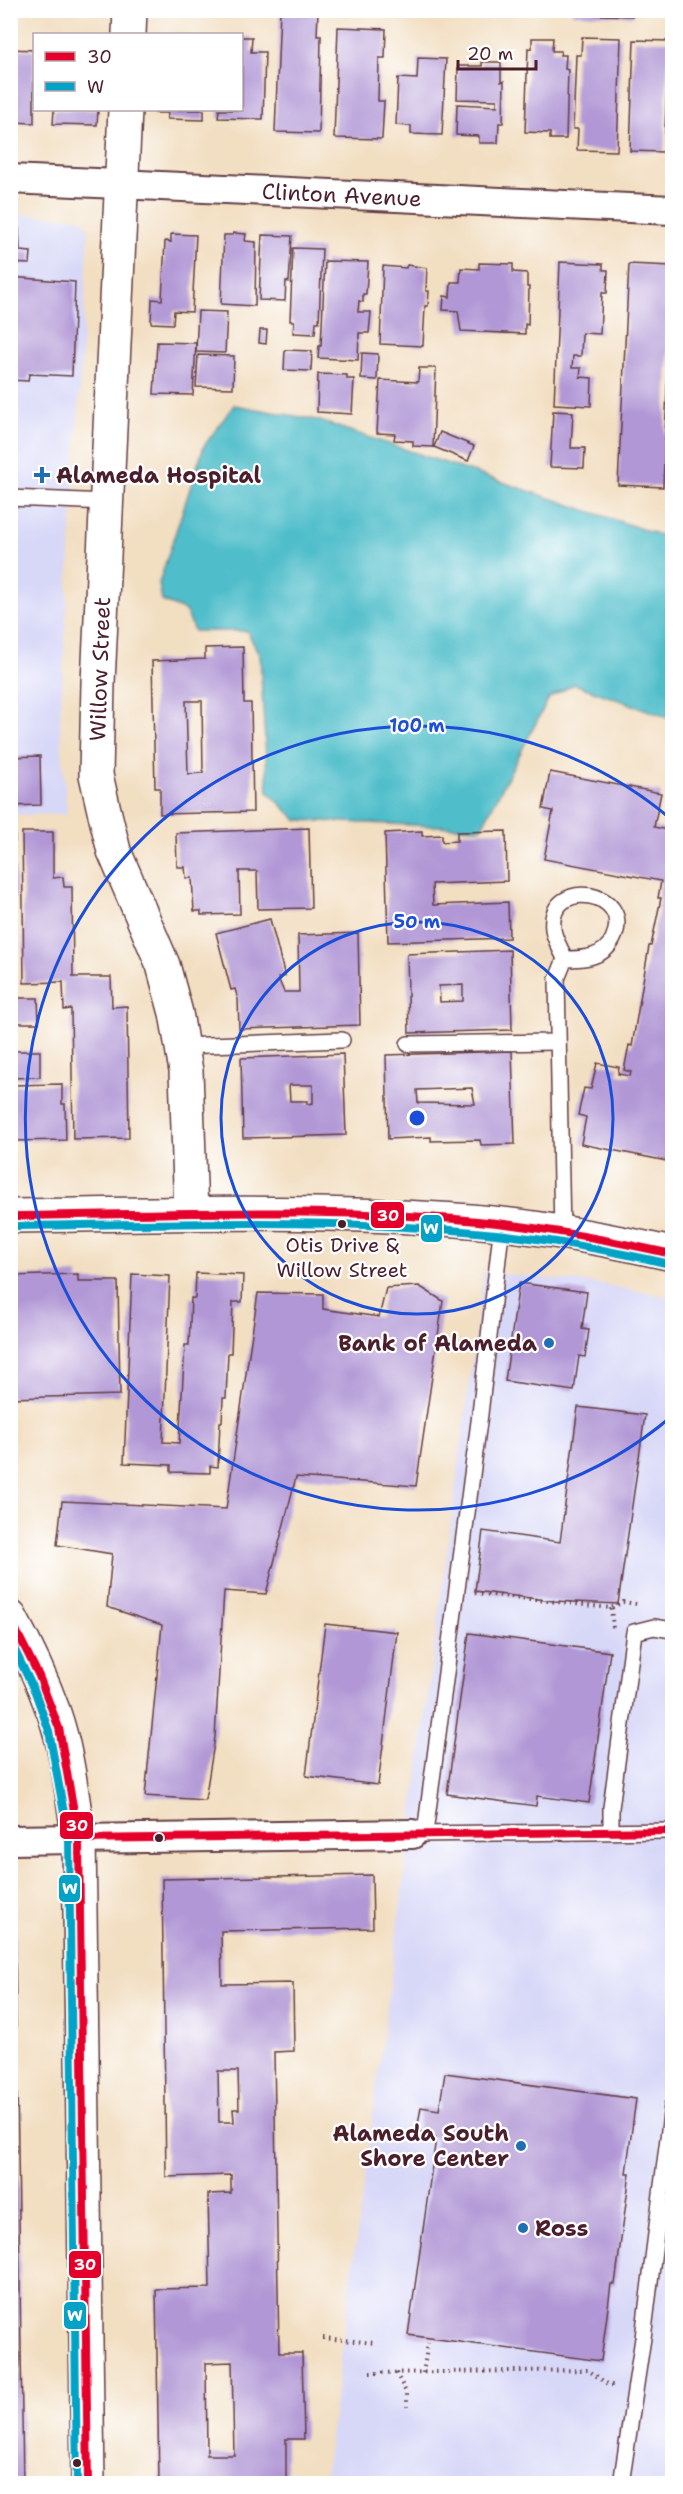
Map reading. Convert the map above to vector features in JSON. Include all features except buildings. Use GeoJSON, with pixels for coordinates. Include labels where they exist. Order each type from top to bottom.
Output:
{"type":"FeatureCollection","features":[{"type":"Feature","properties":{"kind":"street"},"geometry":{"type":"LineString","coordinates":[[129,33],[130,10]]}},
{"type":"Feature","properties":{"kind":"street","name":"Willow Street"},"geometry":{"type":"LineString","coordinates":[[125,111],[98,683],[96,775],[114,851],[163,965],[176,1013],[186,1071],[191,1214]]}},
{"type":"Feature","properties":{"kind":"street","name":"Clinton Avenue"},"geometry":{"type":"LineString","coordinates":[[10,179],[504,200],[672,210]]}},
{"type":"Feature","properties":{"kind":"street"},"geometry":{"type":"LineString","coordinates":[[10,1216],[191,1214],[386,1216],[502,1224],[672,1254]]}},
{"type":"Feature","properties":{"kind":"street"},"geometry":{"type":"LineString","coordinates":[[10,1617],[32,1658],[54,1715],[69,1778],[79,1839],[87,2484]]}},
{"type":"Feature","properties":{"kind":"street"},"geometry":{"type":"LineString","coordinates":[[10,1840],[418,1834]]}},
{"type":"Feature","properties":{"kind":"lane"},"geometry":{"type":"LineString","coordinates":[[10,498],[107,502]]}},
{"type":"Feature","properties":{"kind":"lane"},"geometry":{"type":"LineString","coordinates":[[562,1233],[557,979],[565,959],[553,928],[554,917],[566,899],[576,895],[588,894],[602,899],[610,906],[615,916],[615,934],[611,944],[592,957],[565,959]]}},
{"type":"Feature","properties":{"kind":"lane"},"geometry":{"type":"LineString","coordinates":[[181,1046],[342,1040]]}},
{"type":"Feature","properties":{"kind":"lane"},"geometry":{"type":"LineString","coordinates":[[408,1044],[558,1042]]}},
{"type":"Feature","properties":{"kind":"lane"},"geometry":{"type":"LineString","coordinates":[[502,1224],[457,1592],[418,1834],[672,1831]]}},
{"type":"Feature","properties":{"kind":"lane"},"geometry":{"type":"LineString","coordinates":[[610,1831],[634,1632],[654,1627],[672,1630]]}},
{"type":"Feature","properties":{"kind":"lane"},"geometry":{"type":"LineString","coordinates":[[621,2484],[672,2106]]}},
{"type":"Feature","properties":{"kind":"path"},"geometry":{"type":"LineString","coordinates":[[457,1592],[611,1608],[623,1602],[637,1604]]}},
{"type":"Feature","properties":{"kind":"path"},"geometry":{"type":"LineString","coordinates":[[611,1608],[613,1637]]}},
{"type":"Feature","properties":{"kind":"path"},"geometry":{"type":"LineString","coordinates":[[323,2338],[375,2343]]}},
{"type":"Feature","properties":{"kind":"path"},"geometry":{"type":"LineString","coordinates":[[423,2373],[428,2343]]}},
{"type":"Feature","properties":{"kind":"path"},"geometry":{"type":"LineString","coordinates":[[370,2373],[588,2370],[609,2385],[635,2386]]}},
{"type":"Feature","properties":{"kind":"path"},"geometry":{"type":"LineString","coordinates":[[396,2373],[407,2394],[408,2407]]}},
{"type":"Feature","properties":{"kind":"shaded area","name":"Alameda Hospital"},"geometry":{"type":"Polygon","coordinates":[[[11,214],[81,218],[89,228],[60,722],[67,814],[11,815],[11,214]]]}},
{"type":"Feature","properties":{"kind":"shaded area","name":"Alameda South Shore Center"},"geometry":{"type":"Polygon","coordinates":[[[484,1272],[600,1284],[672,1298],[672,2483],[324,2484],[484,1272]]]}},
{"type":"Feature","properties":{"kind":"water"},"geometry":{"type":"Polygon","coordinates":[[[234,405],[317,420],[672,539],[672,719],[574,684],[549,698],[481,828],[297,820],[268,792],[260,656],[247,631],[194,631],[186,611],[162,601],[159,583],[204,446],[234,405]]]}},
{"type":"Feature","properties":{"kind":"transit line","name":"30"},"geometry":{"type":"LineString","coordinates":[[10,1216],[254,1212],[376,1214],[497,1223],[607,1240],[672,1254]]}},
{"type":"Feature","properties":{"kind":"transit line","name":"W"},"geometry":{"type":"LineString","coordinates":[[10,1226],[193,1223],[375,1225],[540,1239],[670,1264]]}},
{"type":"Feature","properties":{"kind":"transit line","name":"30"},"geometry":{"type":"LineString","coordinates":[[10,1618],[39,1676],[59,1728],[79,1839],[88,2484]]}},
{"type":"Feature","properties":{"kind":"transit line","name":"W"},"geometry":{"type":"LineString","coordinates":[[10,1640],[35,1692],[49,1731],[69,1840],[77,2484]]}},
{"type":"Feature","properties":{"kind":"transit line","name":"30"},"geometry":{"type":"LineString","coordinates":[[79,1839],[672,1831]]}},
{"type":"Feature","properties":{"kind":"place","name":"Alameda Hospital"},"geometry":{"type":"Point","coordinates":[42,475]}},
{"type":"Feature","properties":{"kind":"place","name":"Otis Drive & Willow Street"},"geometry":{"type":"Point","coordinates":[342,1224]}},
{"type":"Feature","properties":{"kind":"place","name":"Bank of Alameda"},"geometry":{"type":"Point","coordinates":[549,1343]}},
{"type":"Feature","properties":{"kind":"place","name":"Alameda South Shore Center"},"geometry":{"type":"Point","coordinates":[521,2146]}},
{"type":"Feature","properties":{"kind":"place","name":"Ross"},"geometry":{"type":"Point","coordinates":[523,2228]}}]}
